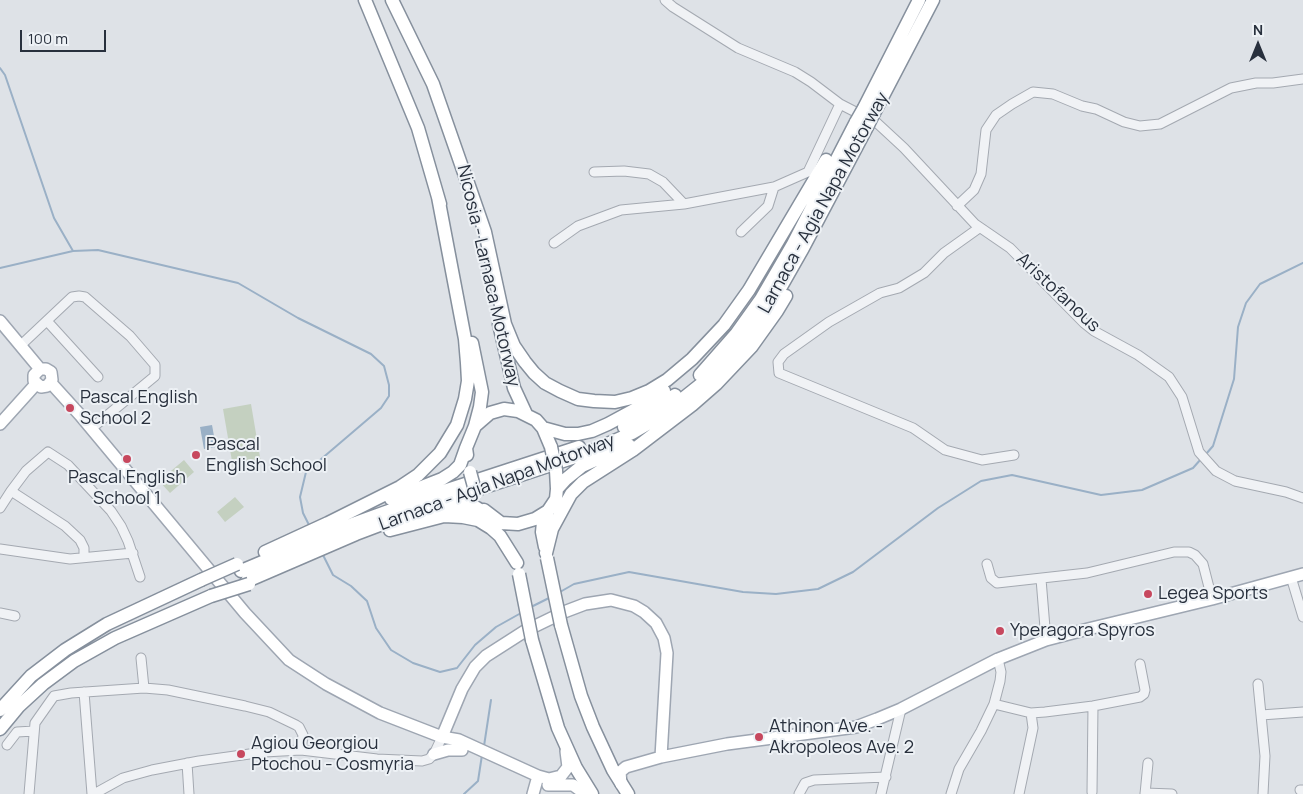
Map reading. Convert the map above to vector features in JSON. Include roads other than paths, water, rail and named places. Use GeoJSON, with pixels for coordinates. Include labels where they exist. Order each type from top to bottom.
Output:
{"type":"FeatureCollection","features":[{"type":"Feature","properties":{"kind":"highway"},"geometry":{"type":"LineString","coordinates":[[328,523],[442,479],[453,472],[460,465],[475,426],[482,392],[448,232],[438,197],[415,120],[365,0]]}},
{"type":"Feature","properties":{"kind":"highway","name":"Nicosia - Larnaca Motorway"},"geometry":{"type":"LineString","coordinates":[[392,0],[433,84],[468,183],[508,371],[526,414]]}},
{"type":"Feature","properties":{"kind":"highway"},"geometry":{"type":"LineString","coordinates":[[468,183],[485,232],[505,324],[514,346],[534,373],[545,383],[578,399],[615,402],[649,392],[692,359],[724,325],[749,290],[808,194],[864,116],[914,0]]}},
{"type":"Feature","properties":{"kind":"highway","name":"Larnaca - Agia Napa Motorway"},"geometry":{"type":"LineString","coordinates":[[2,717],[34,678],[68,652],[118,625],[428,507],[588,453],[632,433],[661,416],[710,377],[744,341],[770,306],[831,195],[864,116],[919,0]]}},
{"type":"Feature","properties":{"kind":"highway","name":"Larnaca - Agia Napa Motorway"},"geometry":{"type":"LineString","coordinates":[[245,577],[353,524],[432,495],[584,446],[628,426],[684,389],[704,371],[730,342],[761,299],[794,244],[849,135],[864,116],[933,0]]}},
{"type":"Feature","properties":{"kind":"highway"},"geometry":{"type":"LineString","coordinates":[[543,428],[565,434],[592,431],[645,404],[698,362],[728,330],[754,293],[849,135]]}},
{"type":"Feature","properties":{"kind":"highway"},"geometry":{"type":"LineString","coordinates":[[547,556],[552,529],[571,494],[583,482],[634,450],[716,384],[752,346],[777,311],[798,275],[818,231],[831,195]]}},
{"type":"Feature","properties":{"kind":"highway"},"geometry":{"type":"LineString","coordinates":[[245,577],[328,523],[400,487],[418,475],[440,453],[457,425],[466,399],[467,363],[438,197]]}},
{"type":"Feature","properties":{"kind":"highway"},"geometry":{"type":"LineString","coordinates":[[475,426],[490,413],[504,409],[518,411],[536,420],[543,428],[551,447],[558,489],[556,499],[543,522],[542,532],[560,625],[581,696],[599,741],[624,789]]}},
{"type":"Feature","properties":{"kind":"highway"},"geometry":{"type":"LineString","coordinates":[[558,489],[566,479],[582,466],[664,426]]}},
{"type":"Feature","properties":{"kind":"highway"},"geometry":{"type":"LineString","coordinates":[[466,448],[476,494],[483,510],[490,516]]}},
{"type":"Feature","properties":{"kind":"highway"},"geometry":{"type":"LineString","coordinates":[[2,717],[23,708],[46,688],[78,665],[208,591],[245,577],[311,562],[443,509],[456,506],[477,508],[501,523],[509,525],[527,522],[548,511]]}},
{"type":"Feature","properties":{"kind":"highway"},"geometry":{"type":"LineString","coordinates":[[390,530],[444,516],[463,516],[478,520],[500,536],[518,568]]}},
{"type":"Feature","properties":{"kind":"highway"},"geometry":{"type":"LineString","coordinates":[[501,523],[511,536],[532,640],[558,728],[576,768],[592,794]]}},
{"type":"Feature","properties":{"kind":"main road"},"geometry":{"type":"LineString","coordinates":[[0,320],[40,369]]}},
{"type":"Feature","properties":{"kind":"main road"},"geometry":{"type":"LineString","coordinates":[[40,369],[46,369],[51,372],[53,377],[51,383],[44,387],[36,384],[34,375],[40,369]]}},
{"type":"Feature","properties":{"kind":"main road"},"geometry":{"type":"LineString","coordinates":[[51,383],[92,428],[245,613],[290,660],[354,700],[412,726],[442,737],[459,740],[482,754],[547,785],[573,785],[585,794]]}},
{"type":"Feature","properties":{"kind":"main road"},"geometry":{"type":"LineString","coordinates":[[0,424],[36,384]]}},
{"type":"Feature","properties":{"kind":"main road"},"geometry":{"type":"LineString","coordinates":[[624,789],[619,776],[622,769],[648,760],[727,744],[856,726],[901,709],[998,659],[1046,640],[1088,628],[1212,599],[1303,574]]}},
{"type":"Feature","properties":{"kind":"main road"},"geometry":{"type":"LineString","coordinates":[[442,737],[462,689],[475,667],[486,656],[524,631],[564,612],[585,604],[612,600],[628,604],[644,612],[656,624],[664,638],[667,659],[661,757]]}},
{"type":"Feature","properties":{"kind":"main road"},"geometry":{"type":"LineString","coordinates":[[442,737],[462,750]]}},
{"type":"Feature","properties":{"kind":"main road"},"geometry":{"type":"LineString","coordinates":[[599,741],[609,754],[617,760],[625,762],[648,760]]}},
{"type":"Feature","properties":{"kind":"main road"},"geometry":{"type":"LineString","coordinates":[[537,779],[554,779],[564,774],[568,763],[565,745]]}},
{"type":"Feature","properties":{"kind":"main road"},"geometry":{"type":"LineString","coordinates":[[434,754],[448,750],[462,750],[482,754]]}},
{"type":"Feature","properties":{"kind":"main road"},"geometry":{"type":"LineString","coordinates":[[534,794],[537,779]]}},
{"type":"Feature","properties":{"kind":"street","name":"Aristofanous"},"geometry":{"type":"LineString","coordinates":[[665,0],[717,36],[738,48],[795,72],[812,82],[840,104],[864,116],[904,148],[979,228],[1010,248],[1084,323],[1094,331],[1138,355],[1169,377],[1182,397],[1201,455],[1224,477],[1303,498]]}},
{"type":"Feature","properties":{"kind":"street"},"geometry":{"type":"LineString","coordinates":[[957,206],[974,190],[981,174],[986,130],[996,115],[1032,92],[1053,94],[1082,106],[1096,109],[1124,122],[1140,126],[1160,124],[1231,88],[1256,83],[1303,79]]}},
{"type":"Feature","properties":{"kind":"street"},"geometry":{"type":"LineString","coordinates":[[554,243],[578,226],[621,210],[684,204],[774,187],[808,172],[840,104]]}},
{"type":"Feature","properties":{"kind":"street"},"geometry":{"type":"LineString","coordinates":[[594,172],[624,171],[649,174],[663,182],[684,204]]}},
{"type":"Feature","properties":{"kind":"street"},"geometry":{"type":"LineString","coordinates":[[741,232],[768,206],[774,187]]}},
{"type":"Feature","properties":{"kind":"street"},"geometry":{"type":"LineString","coordinates":[[979,228],[944,253],[924,273],[899,288],[880,294],[830,322],[784,354],[778,362],[779,373],[913,428],[945,450],[982,460],[1014,455]]}},
{"type":"Feature","properties":{"kind":"street"},"geometry":{"type":"LineString","coordinates":[[20,346],[72,297],[79,296],[85,297],[130,336],[154,365],[155,376],[92,428]]}},
{"type":"Feature","properties":{"kind":"street"},"geometry":{"type":"LineString","coordinates":[[47,321],[98,377]]}},
{"type":"Feature","properties":{"kind":"street"},"geometry":{"type":"LineString","coordinates":[[0,508],[30,466],[48,452],[68,465],[111,511],[121,526],[133,553],[140,578]]}},
{"type":"Feature","properties":{"kind":"street"},"geometry":{"type":"LineString","coordinates":[[11,491],[65,526],[80,540],[84,548],[84,557]]}},
{"type":"Feature","properties":{"kind":"street"},"geometry":{"type":"LineString","coordinates":[[0,549],[70,559],[133,553]]}},
{"type":"Feature","properties":{"kind":"street"},"geometry":{"type":"LineString","coordinates":[[987,564],[991,578],[997,582],[1087,573],[1181,551],[1195,555],[1203,564],[1212,599]]}},
{"type":"Feature","properties":{"kind":"street"},"geometry":{"type":"LineString","coordinates":[[1291,577],[1303,617]]}},
{"type":"Feature","properties":{"kind":"street"},"geometry":{"type":"LineString","coordinates":[[1041,579],[1046,640]]}},
{"type":"Feature","properties":{"kind":"street"},"geometry":{"type":"LineString","coordinates":[[0,613],[15,616]]}},
{"type":"Feature","properties":{"kind":"street"},"geometry":{"type":"LineString","coordinates":[[141,658],[144,688]]}},
{"type":"Feature","properties":{"kind":"street"},"geometry":{"type":"LineString","coordinates":[[951,794],[959,769],[981,732],[994,704],[1000,681],[998,659]]}},
{"type":"Feature","properties":{"kind":"street"},"geometry":{"type":"LineString","coordinates":[[994,704],[1031,713],[1093,706],[1140,697],[1144,694],[1145,690],[1140,664]]}},
{"type":"Feature","properties":{"kind":"street"},"geometry":{"type":"LineString","coordinates":[[1258,684],[1265,756],[1263,794]]}},
{"type":"Feature","properties":{"kind":"street"},"geometry":{"type":"LineString","coordinates":[[29,794],[35,724],[54,696],[144,688],[168,690],[269,712],[299,727],[303,735],[302,750]]}},
{"type":"Feature","properties":{"kind":"street"},"geometry":{"type":"LineString","coordinates":[[84,692],[93,794],[124,778],[187,764],[264,752],[302,750],[417,762],[429,759],[434,754],[442,737]]}},
{"type":"Feature","properties":{"kind":"street"},"geometry":{"type":"LineString","coordinates":[[1092,792],[1093,706]]}},
{"type":"Feature","properties":{"kind":"street"},"geometry":{"type":"LineString","coordinates":[[881,794],[901,709]]}},
{"type":"Feature","properties":{"kind":"street"},"geometry":{"type":"LineString","coordinates":[[1261,716],[1303,712]]}},
{"type":"Feature","properties":{"kind":"street"},"geometry":{"type":"LineString","coordinates":[[1019,794],[1033,728],[1031,713]]}},
{"type":"Feature","properties":{"kind":"street"},"geometry":{"type":"LineString","coordinates":[[7,745],[17,732],[34,731]]}},
{"type":"Feature","properties":{"kind":"street"},"geometry":{"type":"LineString","coordinates":[[1148,763],[1145,794],[1172,794]]}},
{"type":"Feature","properties":{"kind":"street"},"geometry":{"type":"LineString","coordinates":[[187,764],[189,794]]}},
{"type":"Feature","properties":{"kind":"street"},"geometry":{"type":"LineString","coordinates":[[799,794],[805,783],[814,780],[886,777]]}},
{"type":"Feature","properties":{"kind":"water"},"geometry":{"type":"Polygon","coordinates":[[[212,425],[216,447],[204,449],[200,427],[212,425]]]}},
{"type":"Feature","properties":{"kind":"waterway"},"geometry":{"type":"LineString","coordinates":[[0,68],[5,75],[54,218],[73,251],[98,250],[238,283],[298,318],[371,354],[384,366],[389,385],[389,396],[381,408],[306,472],[300,497],[303,513],[309,525]]}},
{"type":"Feature","properties":{"kind":"waterway"},"geometry":{"type":"LineString","coordinates":[[0,268],[73,251]]}},
{"type":"Feature","properties":{"kind":"waterway"},"geometry":{"type":"LineString","coordinates":[[1206,454],[1213,446],[1234,379],[1238,327],[1246,303],[1260,284],[1303,263]]}},
{"type":"Feature","properties":{"kind":"waterway"},"geometry":{"type":"LineString","coordinates":[[560,592],[574,584],[629,572],[743,592],[776,594],[818,589],[853,572],[938,508],[981,481],[1012,475],[1101,495],[1142,490],[1193,468],[1201,459]]}},
{"type":"Feature","properties":{"kind":"waterway"},"geometry":{"type":"LineString","coordinates":[[323,555],[333,575],[351,586],[367,601],[376,628],[391,650],[413,663],[440,672],[457,668],[475,645],[496,627],[521,613]]}},
{"type":"Feature","properties":{"kind":"waterway"},"geometry":{"type":"LineString","coordinates":[[531,607],[549,598]]}},
{"type":"Feature","properties":{"kind":"waterway"},"geometry":{"type":"LineString","coordinates":[[484,746],[491,700]]}},
{"type":"Feature","properties":{"kind":"waterway"},"geometry":{"type":"LineString","coordinates":[[464,794],[478,781],[482,755]]}},
{"type":"Feature","properties":{"kind":"place","name":"Pascal English School 2"},"geometry":{"type":"Point","coordinates":[70,408]}},
{"type":"Feature","properties":{"kind":"place","name":"Pascal English School"},"geometry":{"type":"Point","coordinates":[196,455]}},
{"type":"Feature","properties":{"kind":"place","name":"Pascal English School 1"},"geometry":{"type":"Point","coordinates":[127,459]}},
{"type":"Feature","properties":{"kind":"place","name":"Legea Sports"},"geometry":{"type":"Point","coordinates":[1148,594]}},
{"type":"Feature","properties":{"kind":"place","name":"Yperagora Spyros"},"geometry":{"type":"Point","coordinates":[1000,631]}},
{"type":"Feature","properties":{"kind":"place","name":"Athinon Ave. - Akropoleos Ave. 2"},"geometry":{"type":"Point","coordinates":[759,737]}},
{"type":"Feature","properties":{"kind":"place","name":"Agiou Georgiou Ptochou - Cosmyria"},"geometry":{"type":"Point","coordinates":[241,754]}}]}
